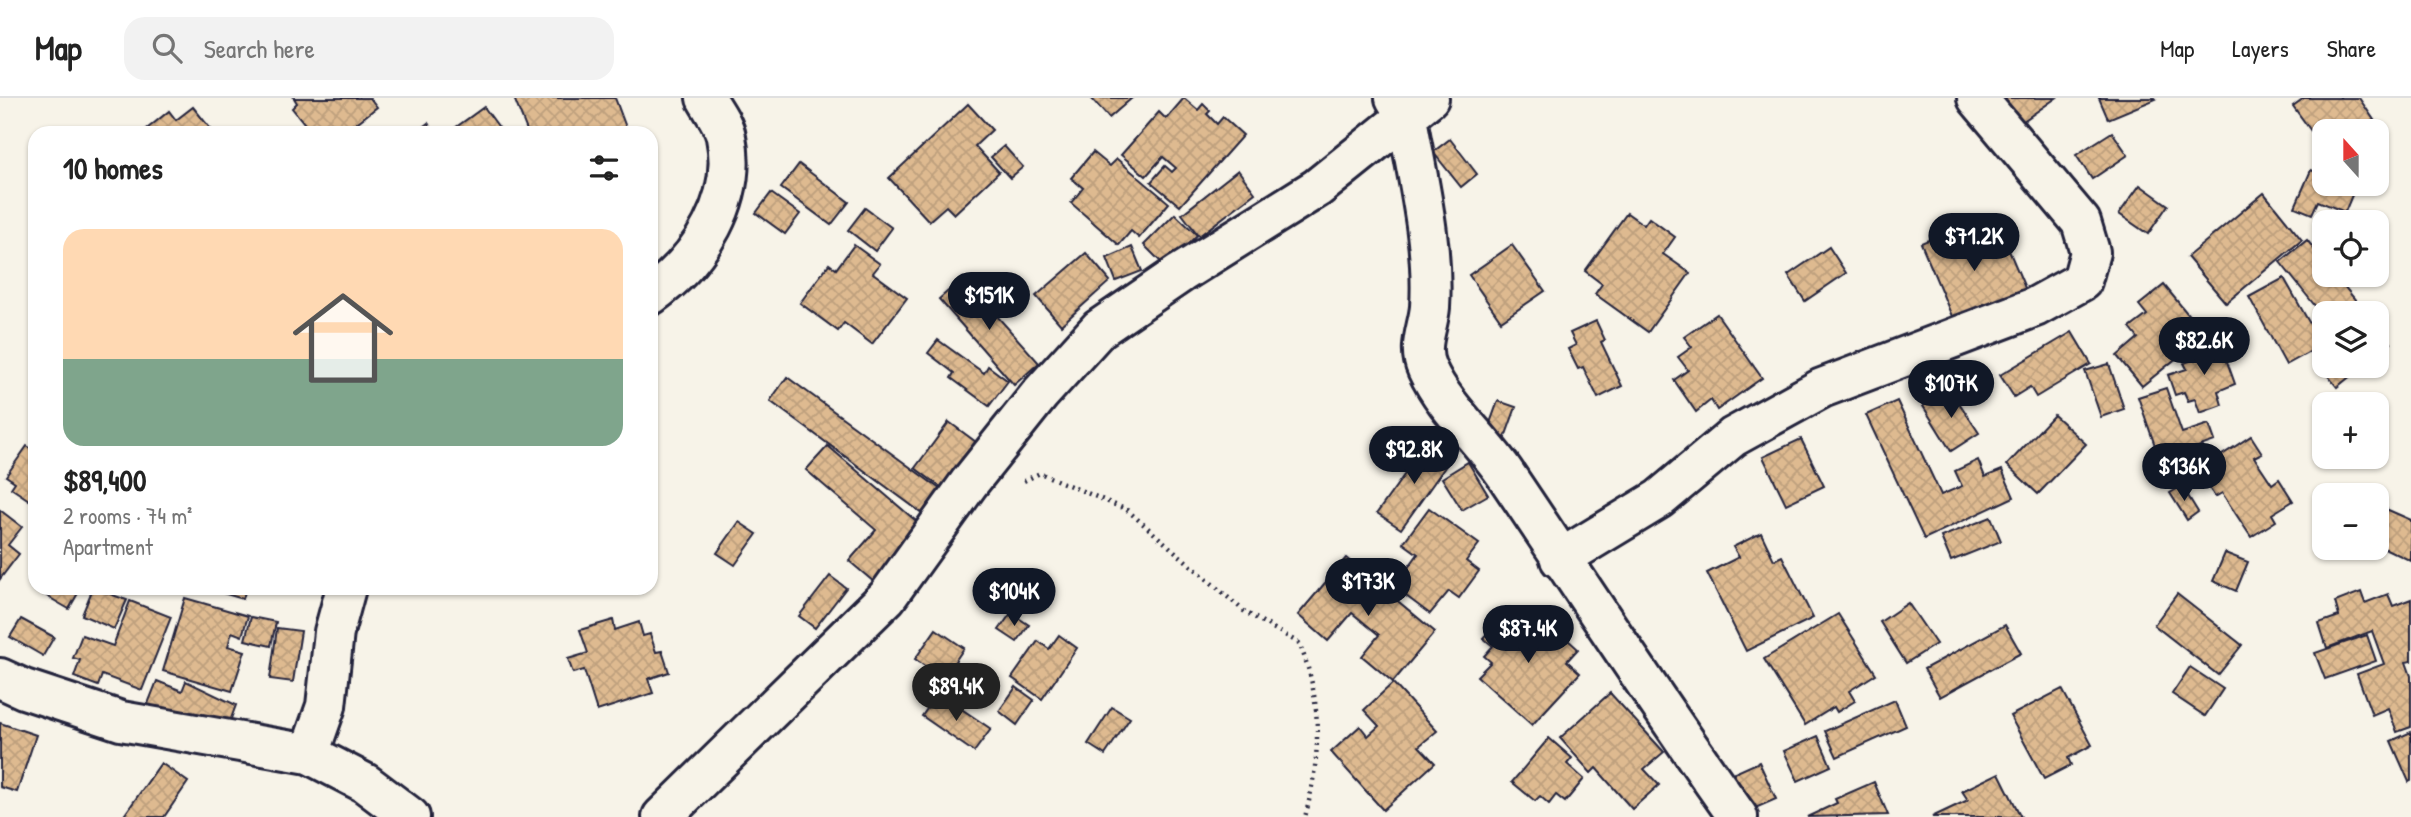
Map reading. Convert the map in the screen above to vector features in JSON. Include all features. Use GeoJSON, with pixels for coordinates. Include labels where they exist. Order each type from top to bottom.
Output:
{"type":"FeatureCollection","features":[{"type":"Feature","properties":{"kind":"street"},"geometry":{"type":"LineString","coordinates":[[658,290],[670,282],[702,246],[727,190],[726,135],[706,98]]}},
{"type":"Feature","properties":{"kind":"street"},"geometry":{"type":"LineString","coordinates":[[1560,559],[1659,499],[1733,437],[1822,388],[2035,307],[2082,281],[2090,252],[2081,222],[1977,98]]}},
{"type":"Feature","properties":{"kind":"street"},"geometry":{"type":"LineString","coordinates":[[1410,105],[1432,268],[1430,311],[1421,346],[1426,368],[1440,391],[1504,472],[1560,559],[1738,817]]}},
{"type":"Feature","properties":{"kind":"street"},"geometry":{"type":"LineString","coordinates":[[662,817],[887,597],[969,483],[1040,394],[1099,329],[1181,273],[1317,188],[1410,105]]}},
{"type":"Feature","properties":{"kind":"street"},"geometry":{"type":"LineString","coordinates":[[309,754],[326,706],[334,632],[344,595]]}},
{"type":"Feature","properties":{"kind":"street"},"geometry":{"type":"LineString","coordinates":[[0,678],[24,689],[121,721],[309,754],[365,783],[410,817]]}},
{"type":"Feature","properties":{"kind":"path"},"geometry":{"type":"LineString","coordinates":[[969,483],[1004,494],[1040,473],[1127,510],[1245,612],[1299,643],[1313,685],[1319,719],[1314,783],[1305,817]]}},
{"type":"Feature","properties":{"kind":"building"},"geometry":{"type":"Polygon","coordinates":[[[294,98],[370,98],[377,107],[353,126],[306,126],[292,108],[297,103],[294,98]]]}},
{"type":"Feature","properties":{"kind":"building"},"geometry":{"type":"Polygon","coordinates":[[[514,98],[615,98],[625,126],[525,126],[514,98]]]}},
{"type":"Feature","properties":{"kind":"building"},"geometry":{"type":"Polygon","coordinates":[[[1091,98],[1132,98],[1109,118],[1091,98]]]}},
{"type":"Feature","properties":{"kind":"building"},"geometry":{"type":"Polygon","coordinates":[[[1184,98],[1198,110],[1203,104],[1210,111],[1207,114],[1217,124],[1223,117],[1243,135],[1180,206],[1151,182],[1165,166],[1172,172],[1176,168],[1163,157],[1146,176],[1121,155],[1159,112],[1166,119],[1184,98]]]}},
{"type":"Feature","properties":{"kind":"building"},"geometry":{"type":"Polygon","coordinates":[[[2000,98],[2056,98],[2019,124],[2000,98]]]}},
{"type":"Feature","properties":{"kind":"building"},"geometry":{"type":"Polygon","coordinates":[[[2099,98],[2155,98],[2156,99],[2108,119],[2099,98]]]}},
{"type":"Feature","properties":{"kind":"building"},"geometry":{"type":"Polygon","coordinates":[[[2304,98],[2359,98],[2373,119],[2312,119],[2312,132],[2293,106],[2304,98]]]}},
{"type":"Feature","properties":{"kind":"building"},"geometry":{"type":"Polygon","coordinates":[[[968,104],[992,130],[975,146],[999,172],[954,214],[946,206],[929,221],[889,178],[968,104]]]}},
{"type":"Feature","properties":{"kind":"building"},"geometry":{"type":"Polygon","coordinates":[[[193,107],[208,126],[151,126],[169,111],[176,120],[193,107]]]}},
{"type":"Feature","properties":{"kind":"building"},"geometry":{"type":"Polygon","coordinates":[[[484,107],[498,126],[458,126],[484,107]]]}},
{"type":"Feature","properties":{"kind":"building"},"geometry":{"type":"Polygon","coordinates":[[[2112,132],[2128,155],[2092,179],[2076,155],[2112,132]]]}},
{"type":"Feature","properties":{"kind":"building"},"geometry":{"type":"Polygon","coordinates":[[[1450,139],[1477,174],[1461,187],[1433,152],[1450,139]]]}},
{"type":"Feature","properties":{"kind":"building"},"geometry":{"type":"Polygon","coordinates":[[[1004,146],[1023,167],[1010,178],[991,157],[1004,146]]]}},
{"type":"Feature","properties":{"kind":"building"},"geometry":{"type":"Polygon","coordinates":[[[1093,152],[1110,166],[1117,159],[1169,203],[1139,238],[1131,231],[1119,245],[1071,203],[1083,188],[1071,178],[1093,152]]]}},
{"type":"Feature","properties":{"kind":"building"},"geometry":{"type":"Polygon","coordinates":[[[799,164],[849,202],[831,225],[781,188],[799,164]]]}},
{"type":"Feature","properties":{"kind":"building"},"geometry":{"type":"Polygon","coordinates":[[[1238,170],[1255,193],[1199,236],[1182,214],[1238,170]]]}},
{"type":"Feature","properties":{"kind":"building"},"geometry":{"type":"Polygon","coordinates":[[[2311,170],[2312,196],[2352,196],[2346,210],[2318,201],[2312,214],[2295,207],[2311,170]]]}},
{"type":"Feature","properties":{"kind":"building"},"geometry":{"type":"Polygon","coordinates":[[[2140,185],[2168,205],[2148,234],[2119,214],[2140,185]]]}},
{"type":"Feature","properties":{"kind":"building"},"geometry":{"type":"Polygon","coordinates":[[[771,193],[800,214],[785,234],[756,213],[771,193]]]}},
{"type":"Feature","properties":{"kind":"building"},"geometry":{"type":"Polygon","coordinates":[[[2264,193],[2302,240],[2226,303],[2187,257],[2264,193]]]}},
{"type":"Feature","properties":{"kind":"building"},"geometry":{"type":"Polygon","coordinates":[[[865,208],[892,228],[875,251],[848,230],[865,208]]]}},
{"type":"Feature","properties":{"kind":"building"},"geometry":{"type":"Polygon","coordinates":[[[1627,213],[1644,225],[1649,218],[1675,237],[1663,254],[1690,273],[1648,332],[1595,294],[1602,284],[1585,271],[1627,213]]]}},
{"type":"Feature","properties":{"kind":"building"},"geometry":{"type":"Polygon","coordinates":[[[1175,214],[1197,235],[1166,267],[1144,245],[1175,214]]]}},
{"type":"Feature","properties":{"kind":"building"},"geometry":{"type":"Polygon","coordinates":[[[1962,226],[1967,240],[1999,227],[2028,295],[1956,326],[1921,243],[1962,226]]]}},
{"type":"Feature","properties":{"kind":"building"},"geometry":{"type":"Polygon","coordinates":[[[2307,240],[2312,246],[2312,287],[2345,287],[2356,301],[2312,302],[2280,262],[2307,240]]]}},
{"type":"Feature","properties":{"kind":"building"},"geometry":{"type":"Polygon","coordinates":[[[854,245],[880,264],[873,273],[907,298],[872,344],[844,323],[838,331],[800,303],[829,264],[836,269],[854,245]]]}},
{"type":"Feature","properties":{"kind":"building"},"geometry":{"type":"Polygon","coordinates":[[[1512,245],[1545,291],[1501,321],[1469,275],[1512,245]]]}},
{"type":"Feature","properties":{"kind":"building"},"geometry":{"type":"Polygon","coordinates":[[[1132,247],[1142,271],[1116,281],[1107,258],[1132,247]]]}},
{"type":"Feature","properties":{"kind":"building"},"geometry":{"type":"Polygon","coordinates":[[[1829,247],[1846,273],[1805,301],[1788,275],[1829,247]]]}},
{"type":"Feature","properties":{"kind":"building"},"geometry":{"type":"Polygon","coordinates":[[[1086,253],[1110,281],[1061,325],[1036,296],[1086,253]]]}},
{"type":"Feature","properties":{"kind":"building"},"geometry":{"type":"Polygon","coordinates":[[[963,278],[1039,363],[1014,385],[939,299],[963,278]]]}},
{"type":"Feature","properties":{"kind":"building"},"geometry":{"type":"Polygon","coordinates":[[[2284,278],[2312,327],[2312,351],[2286,365],[2249,297],[2284,278]]]}},
{"type":"Feature","properties":{"kind":"building"},"geometry":{"type":"Polygon","coordinates":[[[2164,285],[2205,335],[2142,386],[2117,356],[2138,338],[2130,328],[2147,315],[2139,305],[2164,285]]]}},
{"type":"Feature","properties":{"kind":"building"},"geometry":{"type":"Polygon","coordinates":[[[1717,314],[1762,378],[1717,410],[1711,400],[1696,412],[1674,380],[1688,370],[1678,357],[1692,347],[1684,337],[1717,314]]]}},
{"type":"Feature","properties":{"kind":"building"},"geometry":{"type":"Polygon","coordinates":[[[1596,321],[1605,340],[1601,342],[1622,386],[1598,398],[1583,367],[1578,369],[1568,349],[1576,345],[1570,333],[1596,321]]]}},
{"type":"Feature","properties":{"kind":"building"},"geometry":{"type":"Polygon","coordinates":[[[2072,332],[2091,364],[2036,397],[2030,387],[2014,397],[2000,375],[2072,332]]]}},
{"type":"Feature","properties":{"kind":"building"},"geometry":{"type":"Polygon","coordinates":[[[2219,339],[2235,384],[2218,391],[2222,405],[2200,413],[2195,399],[2188,401],[2184,392],[2175,395],[2168,375],[2187,369],[2184,363],[2202,357],[2198,346],[2219,339]]]}},
{"type":"Feature","properties":{"kind":"building"},"geometry":{"type":"Polygon","coordinates":[[[938,340],[984,373],[988,366],[1008,381],[989,406],[951,378],[954,373],[928,353],[938,340]]]}},
{"type":"Feature","properties":{"kind":"building"},"geometry":{"type":"Polygon","coordinates":[[[2109,364],[2124,409],[2101,417],[2085,371],[2109,364]]]}},
{"type":"Feature","properties":{"kind":"building"},"geometry":{"type":"Polygon","coordinates":[[[787,377],[944,492],[926,516],[770,401],[787,377]]]}},
{"type":"Feature","properties":{"kind":"building"},"geometry":{"type":"Polygon","coordinates":[[[2330,378],[2348,378],[2337,387],[2330,378]]]}},
{"type":"Feature","properties":{"kind":"building"},"geometry":{"type":"Polygon","coordinates":[[[2166,388],[2182,433],[2209,424],[2215,441],[2160,460],[2138,397],[2166,388]]]}},
{"type":"Feature","properties":{"kind":"building"},"geometry":{"type":"Polygon","coordinates":[[[1950,389],[1979,433],[1951,451],[1923,406],[1950,389]]]}},
{"type":"Feature","properties":{"kind":"building"},"geometry":{"type":"Polygon","coordinates":[[[1498,401],[1516,407],[1503,443],[1485,437],[1498,401]]]}},
{"type":"Feature","properties":{"kind":"building"},"geometry":{"type":"Polygon","coordinates":[[[1897,401],[1941,495],[1962,486],[1955,471],[1978,460],[1985,477],[2002,470],[2014,497],[1924,539],[1866,415],[1897,401]]]}},
{"type":"Feature","properties":{"kind":"building"},"geometry":{"type":"Polygon","coordinates":[[[2054,415],[2086,444],[2038,494],[2007,465],[2054,415]]]}},
{"type":"Feature","properties":{"kind":"building"},"geometry":{"type":"Polygon","coordinates":[[[949,422],[976,442],[942,488],[915,468],[949,422]]]}},
{"type":"Feature","properties":{"kind":"building"},"geometry":{"type":"Polygon","coordinates":[[[2251,436],[2262,453],[2254,457],[2272,484],[2279,479],[2293,501],[2272,514],[2276,521],[2251,537],[2222,493],[2215,497],[2198,471],[2251,436]]]}},
{"type":"Feature","properties":{"kind":"building"},"geometry":{"type":"Polygon","coordinates":[[[1801,439],[1824,486],[1786,504],[1763,457],[1801,439]]]}},
{"type":"Feature","properties":{"kind":"building"},"geometry":{"type":"Polygon","coordinates":[[[1427,443],[1450,460],[1401,529],[1377,513],[1427,443]]]}},
{"type":"Feature","properties":{"kind":"building"},"geometry":{"type":"Polygon","coordinates":[[[828,446],[922,526],[874,582],[849,561],[876,530],[806,470],[828,446]]]}},
{"type":"Feature","properties":{"kind":"building"},"geometry":{"type":"Polygon","coordinates":[[[28,447],[28,499],[11,488],[15,482],[6,476],[28,447]]]}},
{"type":"Feature","properties":{"kind":"building"},"geometry":{"type":"Polygon","coordinates":[[[1468,462],[1488,495],[1462,510],[1442,478],[1468,462]]]}},
{"type":"Feature","properties":{"kind":"building"},"geometry":{"type":"Polygon","coordinates":[[[2182,486],[2198,512],[2187,520],[2170,493],[2182,486]]]}},
{"type":"Feature","properties":{"kind":"building"},"geometry":{"type":"Polygon","coordinates":[[[1429,508],[1479,544],[1466,561],[1479,571],[1459,598],[1449,591],[1430,614],[1394,587],[1418,554],[1403,543],[1429,508]]]}},
{"type":"Feature","properties":{"kind":"building"},"geometry":{"type":"Polygon","coordinates":[[[0,510],[22,527],[8,545],[19,554],[0,579],[0,510]]]}},
{"type":"Feature","properties":{"kind":"building"},"geometry":{"type":"Polygon","coordinates":[[[2389,510],[2411,520],[2411,561],[2389,550],[2389,510]]]}},
{"type":"Feature","properties":{"kind":"building"},"geometry":{"type":"Polygon","coordinates":[[[1991,517],[2001,541],[1951,561],[1941,537],[1991,517]]]}},
{"type":"Feature","properties":{"kind":"building"},"geometry":{"type":"Polygon","coordinates":[[[739,522],[757,534],[735,565],[717,553],[739,522]]]}},
{"type":"Feature","properties":{"kind":"building"},"geometry":{"type":"Polygon","coordinates":[[[1761,533],[1774,560],[1782,556],[1813,618],[1746,651],[1707,573],[1739,557],[1733,547],[1761,533]]]}},
{"type":"Feature","properties":{"kind":"building"},"geometry":{"type":"Polygon","coordinates":[[[2225,553],[2248,562],[2236,591],[2213,581],[2225,553]]]}},
{"type":"Feature","properties":{"kind":"building"},"geometry":{"type":"Polygon","coordinates":[[[1346,558],[1435,632],[1393,682],[1362,656],[1379,635],[1352,613],[1328,641],[1298,615],[1346,558]]]}},
{"type":"Feature","properties":{"kind":"building"},"geometry":{"type":"Polygon","coordinates":[[[830,576],[846,588],[815,628],[799,616],[830,576]]]}},
{"type":"Feature","properties":{"kind":"building"},"geometry":{"type":"Polygon","coordinates":[[[2361,592],[2365,603],[2388,594],[2393,606],[2411,599],[2411,661],[2406,662],[2411,676],[2411,727],[2397,732],[2388,708],[2372,715],[2357,674],[2384,664],[2372,631],[2327,648],[2319,623],[2339,616],[2335,602],[2361,592]]]}},
{"type":"Feature","properties":{"kind":"building"},"geometry":{"type":"Polygon","coordinates":[[[2177,594],[2242,645],[2218,675],[2154,625],[2177,594]]]}},
{"type":"Feature","properties":{"kind":"building"},"geometry":{"type":"Polygon","coordinates":[[[45,595],[77,595],[69,609],[45,595]]]}},
{"type":"Feature","properties":{"kind":"building"},"geometry":{"type":"Polygon","coordinates":[[[90,595],[113,595],[127,600],[114,629],[82,615],[90,595]]]}},
{"type":"Feature","properties":{"kind":"building"},"geometry":{"type":"Polygon","coordinates":[[[185,598],[248,616],[242,636],[232,632],[228,646],[245,651],[232,691],[163,671],[185,598]]]}},
{"type":"Feature","properties":{"kind":"building"},"geometry":{"type":"Polygon","coordinates":[[[130,601],[171,617],[142,690],[102,675],[98,686],[74,677],[80,660],[73,658],[82,635],[113,646],[130,601]]]}},
{"type":"Feature","properties":{"kind":"building"},"geometry":{"type":"Polygon","coordinates":[[[1908,603],[1936,644],[1906,663],[1880,622],[1908,603]]]}},
{"type":"Feature","properties":{"kind":"building"},"geometry":{"type":"Polygon","coordinates":[[[1510,608],[1534,630],[1544,618],[1578,649],[1567,661],[1580,673],[1532,725],[1477,676],[1491,662],[1484,656],[1493,646],[1483,638],[1510,608]]]}},
{"type":"Feature","properties":{"kind":"building"},"geometry":{"type":"Polygon","coordinates":[[[1011,613],[1029,625],[1017,642],[999,630],[1011,613]]]}},
{"type":"Feature","properties":{"kind":"building"},"geometry":{"type":"Polygon","coordinates":[[[1838,614],[1876,674],[1849,691],[1855,701],[1837,712],[1834,707],[1805,725],[1764,659],[1838,614]]]}},
{"type":"Feature","properties":{"kind":"building"},"geometry":{"type":"Polygon","coordinates":[[[251,617],[276,622],[271,646],[245,640],[251,617]]]}},
{"type":"Feature","properties":{"kind":"building"},"geometry":{"type":"Polygon","coordinates":[[[21,619],[54,637],[43,656],[10,637],[21,619]]]}},
{"type":"Feature","properties":{"kind":"building"},"geometry":{"type":"Polygon","coordinates":[[[613,620],[615,630],[639,622],[643,636],[650,634],[656,652],[662,651],[669,672],[648,679],[653,693],[597,711],[584,670],[573,673],[568,659],[588,653],[580,630],[613,620]]]}},
{"type":"Feature","properties":{"kind":"building"},"geometry":{"type":"Polygon","coordinates":[[[2005,625],[2021,653],[1940,697],[1924,669],[2005,625]]]}},
{"type":"Feature","properties":{"kind":"building"},"geometry":{"type":"Polygon","coordinates":[[[277,628],[301,631],[293,682],[270,679],[277,628]]]}},
{"type":"Feature","properties":{"kind":"building"},"geometry":{"type":"Polygon","coordinates":[[[936,629],[964,648],[943,679],[915,659],[936,629]]]}},
{"type":"Feature","properties":{"kind":"building"},"geometry":{"type":"Polygon","coordinates":[[[1059,635],[1077,648],[1042,699],[1012,678],[1038,641],[1049,649],[1059,635]]]}},
{"type":"Feature","properties":{"kind":"building"},"geometry":{"type":"Polygon","coordinates":[[[2367,635],[2376,661],[2325,679],[2315,653],[2367,635]]]}},
{"type":"Feature","properties":{"kind":"building"},"geometry":{"type":"Polygon","coordinates":[[[2190,667],[2223,689],[2205,716],[2172,694],[2190,667]]]}},
{"type":"Feature","properties":{"kind":"building"},"geometry":{"type":"Polygon","coordinates":[[[157,681],[182,691],[186,681],[236,705],[229,724],[212,717],[206,732],[146,709],[157,681]]]}},
{"type":"Feature","properties":{"kind":"building"},"geometry":{"type":"Polygon","coordinates":[[[1393,683],[1437,731],[1419,746],[1435,763],[1383,810],[1331,752],[1360,726],[1368,736],[1379,726],[1364,710],[1393,683]]]}},
{"type":"Feature","properties":{"kind":"building"},"geometry":{"type":"Polygon","coordinates":[[[1016,687],[1034,700],[1017,725],[999,711],[1016,687]]]}},
{"type":"Feature","properties":{"kind":"building"},"geometry":{"type":"Polygon","coordinates":[[[2062,689],[2092,745],[2068,758],[2071,765],[2044,779],[2010,716],[2062,689]]]}},
{"type":"Feature","properties":{"kind":"building"},"geometry":{"type":"Polygon","coordinates":[[[938,693],[991,729],[974,752],[922,716],[938,693]]]}},
{"type":"Feature","properties":{"kind":"building"},"geometry":{"type":"Polygon","coordinates":[[[1610,693],[1664,752],[1644,769],[1659,785],[1632,809],[1596,768],[1591,773],[1560,738],[1610,693]]]}},
{"type":"Feature","properties":{"kind":"building"},"geometry":{"type":"Polygon","coordinates":[[[1895,700],[1906,726],[1837,757],[1825,731],[1895,700]]]}},
{"type":"Feature","properties":{"kind":"building"},"geometry":{"type":"Polygon","coordinates":[[[1112,707],[1130,718],[1105,755],[1088,744],[1112,707]]]}},
{"type":"Feature","properties":{"kind":"building"},"geometry":{"type":"Polygon","coordinates":[[[0,723],[36,735],[17,792],[0,787],[0,723]]]}},
{"type":"Feature","properties":{"kind":"building"},"geometry":{"type":"Polygon","coordinates":[[[2411,732],[2411,781],[2409,782],[2391,741],[2411,732]]]}},
{"type":"Feature","properties":{"kind":"building"},"geometry":{"type":"Polygon","coordinates":[[[1818,736],[1831,766],[1798,781],[1784,751],[1818,736]]]}},
{"type":"Feature","properties":{"kind":"building"},"geometry":{"type":"Polygon","coordinates":[[[1549,738],[1572,758],[1567,764],[1584,779],[1565,802],[1556,795],[1549,804],[1540,796],[1535,801],[1512,782],[1549,738]]]}},
{"type":"Feature","properties":{"kind":"building"},"geometry":{"type":"Polygon","coordinates":[[[1759,762],[1776,799],[1744,813],[1728,776],[1759,762]]]}},
{"type":"Feature","properties":{"kind":"building"},"geometry":{"type":"Polygon","coordinates":[[[161,763],[188,782],[164,817],[123,817],[161,763]]]}},
{"type":"Feature","properties":{"kind":"building"},"geometry":{"type":"Polygon","coordinates":[[[1999,773],[2021,817],[1932,817],[1968,800],[1962,791],[1999,773]]]}},
{"type":"Feature","properties":{"kind":"building"},"geometry":{"type":"Polygon","coordinates":[[[1874,782],[1888,815],[1807,817],[1837,803],[1835,799],[1874,782]]]}}]}
